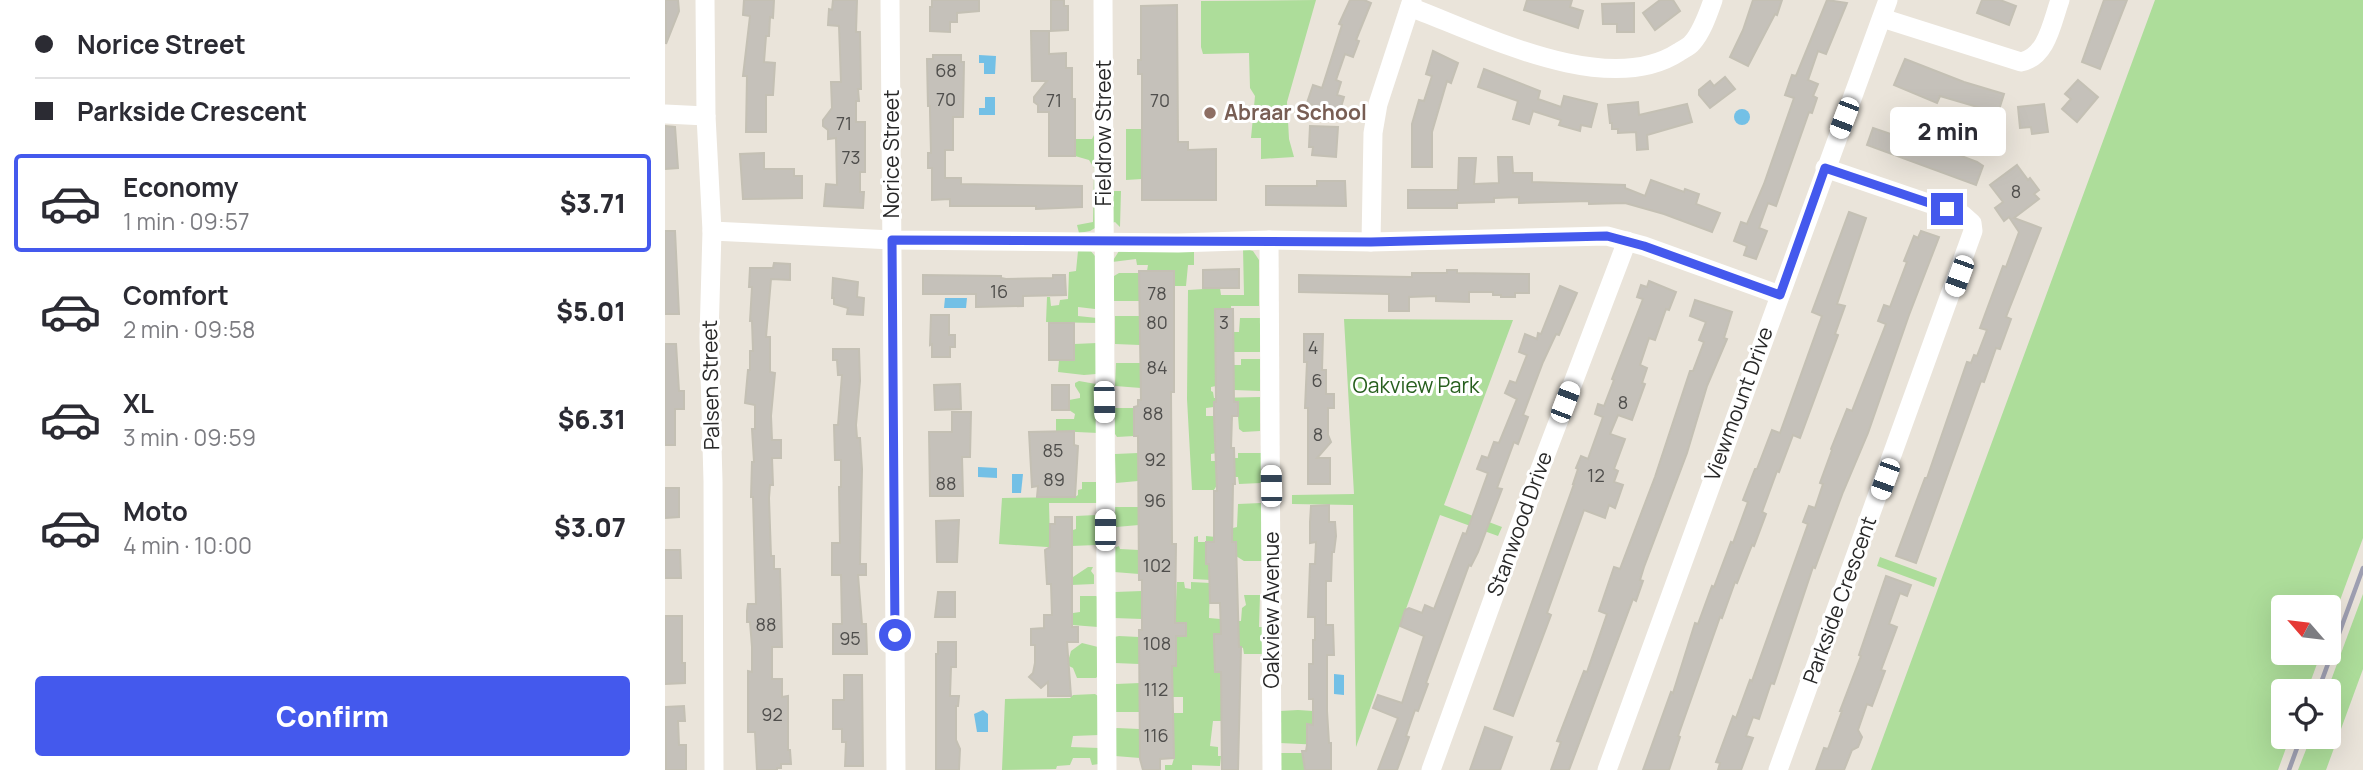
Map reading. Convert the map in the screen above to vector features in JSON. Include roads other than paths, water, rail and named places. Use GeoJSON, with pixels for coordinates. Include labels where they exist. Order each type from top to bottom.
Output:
{"type":"FeatureCollection","features":[{"type":"Feature","properties":{"kind":"street","name":"Palsen Street"},"geometry":{"type":"LineString","coordinates":[[705,0],[706,116],[712,231],[709,337],[713,481],[714,770]]}},
{"type":"Feature","properties":{"kind":"street","name":"Norice Street"},"geometry":{"type":"LineString","coordinates":[[890,0],[896,770]]}},
{"type":"Feature","properties":{"kind":"street","name":"Fieldrow Street"},"geometry":{"type":"LineString","coordinates":[[1103,0],[1107,770]]}},
{"type":"Feature","properties":{"kind":"street"},"geometry":{"type":"LineString","coordinates":[[1371,242],[1373,133],[1378,104],[1411,3],[1550,60],[1607,70],[1647,67],[1667,60],[1684,49],[1692,43],[1713,0]]}},
{"type":"Feature","properties":{"kind":"street"},"geometry":{"type":"LineString","coordinates":[[1885,9],[2021,62],[2036,56],[2044,43],[2060,0]]}},
{"type":"Feature","properties":{"kind":"street","name":"Viewmount Drive"},"geometry":{"type":"LineString","coordinates":[[1607,770],[1885,9]]}},
{"type":"Feature","properties":{"kind":"street"},"geometry":{"type":"LineString","coordinates":[[665,114],[706,116]]}},
{"type":"Feature","properties":{"kind":"street","name":"Parkside Crescent"},"geometry":{"type":"LineString","coordinates":[[1778,770],[1973,231],[1972,223],[1963,215],[1825,168]]}},
{"type":"Feature","properties":{"kind":"street"},"geometry":{"type":"LineString","coordinates":[[712,231],[892,240],[1105,242],[1371,242],[1607,236],[1780,295]]}},
{"type":"Feature","properties":{"kind":"street","name":"Oakview Avenue"},"geometry":{"type":"LineString","coordinates":[[1269,240],[1272,770]]}},
{"type":"Feature","properties":{"kind":"street","name":"Stanwood Drive"},"geometry":{"type":"LineString","coordinates":[[1431,770],[1539,472],[1627,241]]}},
{"type":"Feature","properties":{"kind":"water"},"geometry":{"type":"Polygon","coordinates":[[[979,55],[996,56],[995,74],[984,74],[984,63],[979,63],[979,55]]]}},
{"type":"Feature","properties":{"kind":"water"},"geometry":{"type":"Polygon","coordinates":[[[985,97],[995,97],[995,115],[979,115],[979,108],[985,108],[985,97]]]}},
{"type":"Feature","properties":{"kind":"water"},"geometry":{"type":"Polygon","coordinates":[[[1742,109],[1750,117],[1742,125],[1734,117],[1742,109]]]}},
{"type":"Feature","properties":{"kind":"water"},"geometry":{"type":"Polygon","coordinates":[[[945,298],[967,298],[966,308],[944,308],[945,298]]]}},
{"type":"Feature","properties":{"kind":"water"},"geometry":{"type":"Polygon","coordinates":[[[978,467],[997,468],[997,478],[978,477],[978,467]]]}},
{"type":"Feature","properties":{"kind":"water"},"geometry":{"type":"Polygon","coordinates":[[[1012,474],[1023,474],[1021,493],[1012,493],[1012,474]]]}},
{"type":"Feature","properties":{"kind":"water"},"geometry":{"type":"Polygon","coordinates":[[[1334,674],[1344,675],[1344,695],[1334,694],[1334,674]]]}},
{"type":"Feature","properties":{"kind":"water"},"geometry":{"type":"Polygon","coordinates":[[[983,710],[988,714],[988,732],[977,732],[974,714],[983,710]]]}},
{"type":"Feature","properties":{"kind":"railway"},"geometry":{"type":"LineString","coordinates":[[2322,679],[2363,568]]}},
{"type":"Feature","properties":{"kind":"railway"},"geometry":{"type":"LineString","coordinates":[[2289,770],[2297,749]]}},
{"type":"Feature","properties":{"kind":"place","name":"Abraar School"},"geometry":{"type":"Point","coordinates":[1210,113]}},
{"type":"Feature","properties":{"kind":"park label","name":"Oakview Park"},"geometry":{"type":"Point","coordinates":[1416,386]}}]}
